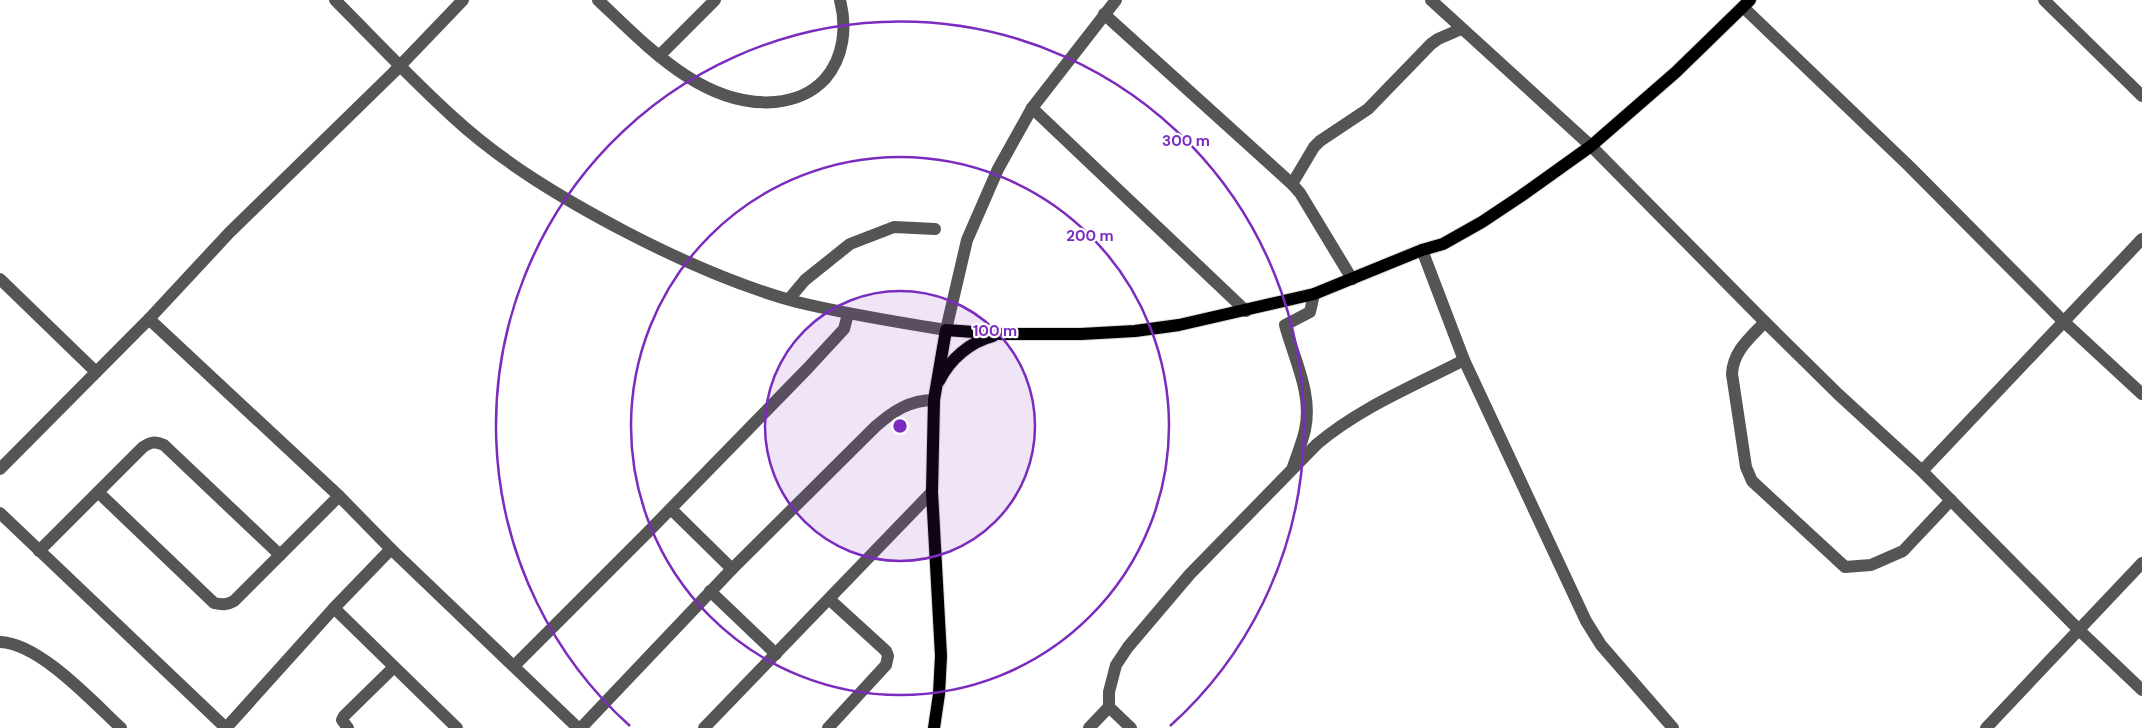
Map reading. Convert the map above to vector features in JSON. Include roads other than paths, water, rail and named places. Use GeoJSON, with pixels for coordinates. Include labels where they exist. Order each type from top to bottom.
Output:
{"type":"FeatureCollection","features":[{"type":"Feature","properties":{"kind":"main road"},"geometry":{"type":"LineString","coordinates":[[934,728],[939,694],[941,656],[932,492],[934,397],[946,330],[1001,334],[1081,334],[1135,331],[1179,325],[1314,294],[1422,250],[1443,244],[1482,222],[1591,146],[1676,72],[1746,3]]}},
{"type":"Feature","properties":{"kind":"main road"},"geometry":{"type":"LineString","coordinates":[[934,397],[944,372],[960,354],[979,341],[1001,334]]}},
{"type":"Feature","properties":{"kind":"street"},"geometry":{"type":"LineString","coordinates":[[335,0],[453,118],[523,172],[557,194],[663,251],[729,279],[789,299],[848,314],[946,330],[968,240],[998,169],[1032,108],[1116,0]]}},
{"type":"Feature","properties":{"kind":"street"},"geometry":{"type":"LineString","coordinates":[[0,469],[148,319],[229,233],[400,66],[463,0]]}},
{"type":"Feature","properties":{"kind":"street"},"geometry":{"type":"LineString","coordinates":[[598,0],[659,56],[688,77],[732,97],[765,103],[789,101],[813,92],[827,77],[839,55],[844,35],[844,15],[840,0]]}},
{"type":"Feature","properties":{"kind":"street"},"geometry":{"type":"LineString","coordinates":[[659,56],[715,0]]}},
{"type":"Feature","properties":{"kind":"street"},"geometry":{"type":"LineString","coordinates":[[1431,0],[1591,146],[1765,322],[1838,394],[1922,471],[2078,630],[2142,690]]}},
{"type":"Feature","properties":{"kind":"street"},"geometry":{"type":"LineString","coordinates":[[2044,0],[2142,96]]}},
{"type":"Feature","properties":{"kind":"street"},"geometry":{"type":"LineString","coordinates":[[1746,3],[2063,321],[2142,394]]}},
{"type":"Feature","properties":{"kind":"street"},"geometry":{"type":"LineString","coordinates":[[1104,14],[1292,184],[1300,193],[1352,280]]}},
{"type":"Feature","properties":{"kind":"street"},"geometry":{"type":"LineString","coordinates":[[1292,184],[1314,147],[1320,141],[1368,109],[1438,39],[1461,29]]}},
{"type":"Feature","properties":{"kind":"street"},"geometry":{"type":"LineString","coordinates":[[1032,108],[1246,311]]}},
{"type":"Feature","properties":{"kind":"street"},"geometry":{"type":"LineString","coordinates":[[789,299],[805,280],[850,244],[894,227],[934,229]]}},
{"type":"Feature","properties":{"kind":"street"},"geometry":{"type":"LineString","coordinates":[[1922,471],[2142,239]]}},
{"type":"Feature","properties":{"kind":"street"},"geometry":{"type":"LineString","coordinates":[[1422,250],[1464,360],[1586,621],[1601,645],[1673,728]]}},
{"type":"Feature","properties":{"kind":"street"},"geometry":{"type":"LineString","coordinates":[[0,279],[96,372]]}},
{"type":"Feature","properties":{"kind":"street"},"geometry":{"type":"LineString","coordinates":[[1292,470],[1305,429],[1307,405],[1302,378],[1285,325],[1310,312],[1314,294]]}},
{"type":"Feature","properties":{"kind":"street"},"geometry":{"type":"LineString","coordinates":[[514,666],[671,509],[844,329],[848,314]]}},
{"type":"Feature","properties":{"kind":"street"},"geometry":{"type":"LineString","coordinates":[[148,319],[339,496],[580,728],[732,568],[889,414],[915,401],[934,397]]}},
{"type":"Feature","properties":{"kind":"street"},"geometry":{"type":"LineString","coordinates":[[1765,322],[1735,355],[1732,364],[1746,467],[1752,481],[1845,567],[1871,565],[1904,551],[1951,500]]}},
{"type":"Feature","properties":{"kind":"street"},"geometry":{"type":"LineString","coordinates":[[1089,728],[1109,707],[1109,692],[1116,664],[1128,647],[1190,574],[1317,444],[1349,419],[1464,360]]}},
{"type":"Feature","properties":{"kind":"street"},"geometry":{"type":"LineString","coordinates":[[39,551],[143,447],[150,442],[157,442],[164,445],[280,555]]}},
{"type":"Feature","properties":{"kind":"street"},"geometry":{"type":"LineString","coordinates":[[98,492],[214,603],[228,604],[234,601],[339,496]]}},
{"type":"Feature","properties":{"kind":"street"},"geometry":{"type":"LineString","coordinates":[[704,728],[932,492]]}},
{"type":"Feature","properties":{"kind":"street"},"geometry":{"type":"LineString","coordinates":[[671,509],[732,568]]}},
{"type":"Feature","properties":{"kind":"street"},"geometry":{"type":"LineString","coordinates":[[0,513],[226,728],[391,548]]}},
{"type":"Feature","properties":{"kind":"street"},"geometry":{"type":"LineString","coordinates":[[1986,728],[2142,563]]}},
{"type":"Feature","properties":{"kind":"street"},"geometry":{"type":"LineString","coordinates":[[710,592],[776,654]]}},
{"type":"Feature","properties":{"kind":"street"},"geometry":{"type":"LineString","coordinates":[[828,728],[886,665],[888,656],[886,651],[829,599]]}},
{"type":"Feature","properties":{"kind":"street"},"geometry":{"type":"LineString","coordinates":[[334,608],[458,728]]}},
{"type":"Feature","properties":{"kind":"street"},"geometry":{"type":"LineString","coordinates":[[0,642],[12,642],[38,656],[121,728]]}},
{"type":"Feature","properties":{"kind":"street"},"geometry":{"type":"LineString","coordinates":[[348,728],[342,720],[344,716],[394,666]]}},
{"type":"Feature","properties":{"kind":"street"},"geometry":{"type":"LineString","coordinates":[[1109,707],[1131,728]]}}]}
